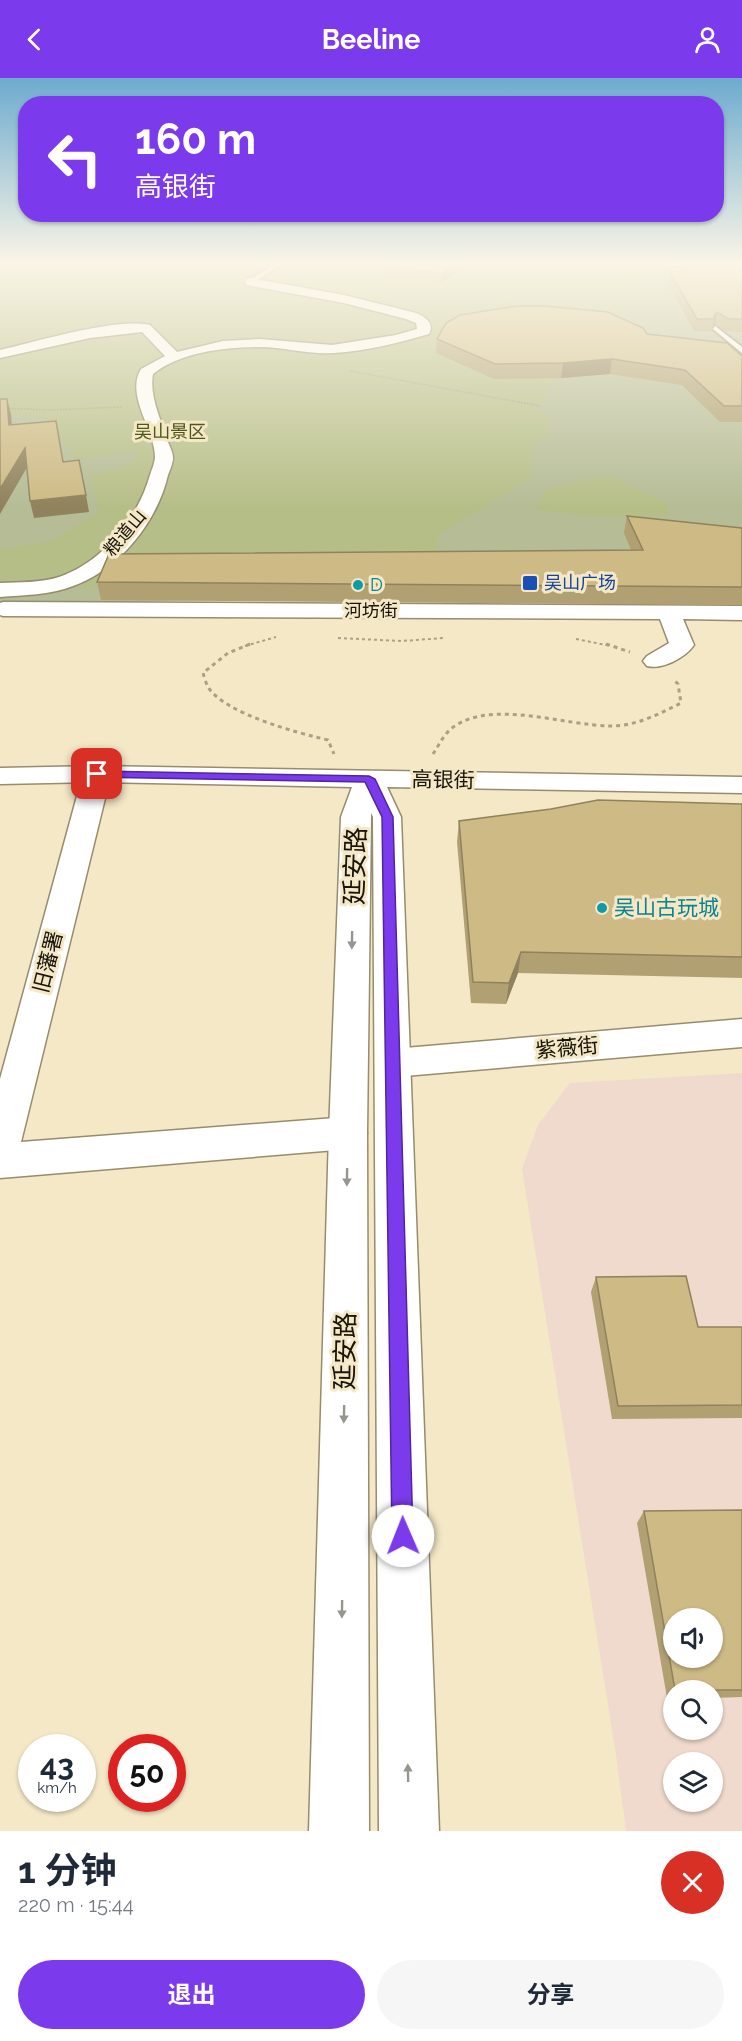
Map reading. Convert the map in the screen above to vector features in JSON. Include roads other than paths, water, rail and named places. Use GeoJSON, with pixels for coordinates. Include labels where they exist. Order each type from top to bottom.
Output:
{"type":"FeatureCollection","features":[{"type":"Feature","properties":{"kind":"street"},"geometry":{"type":"LineString","coordinates":[[0,354],[42,344]]}},
{"type":"Feature","properties":{"kind":"street"},"geometry":{"type":"LineString","coordinates":[[161,344],[174,357]]}},
{"type":"Feature","properties":{"kind":"street","name":"粮道山"},"geometry":{"type":"LineString","coordinates":[[0,590],[42,587],[65,582],[100,563],[130,533],[154,495],[164,457],[147,405],[143,380],[146,372],[155,365],[174,357],[238,344]]}},
{"type":"Feature","properties":{"kind":"street","name":"粮道山"},"geometry":{"type":"LineString","coordinates":[[258,344],[340,348],[367,344]]}},
{"type":"Feature","properties":{"kind":"street","name":"河坊街"},"geometry":{"type":"LineString","coordinates":[[0,609],[742,613]]}},
{"type":"Feature","properties":{"kind":"street"},"geometry":{"type":"LineString","coordinates":[[655,662],[682,645],[669,614]]}},
{"type":"Feature","properties":{"kind":"street","name":"高银街"},"geometry":{"type":"LineString","coordinates":[[0,776],[352,769],[742,785]]}},
{"type":"Feature","properties":{"kind":"street","name":"延安路"},"geometry":{"type":"LineString","coordinates":[[352,769],[387,817],[409,1831]]}},
{"type":"Feature","properties":{"kind":"street","name":"延安路"},"geometry":{"type":"LineString","coordinates":[[339,1831],[348,1133],[355,817],[352,769]]}},
{"type":"Feature","properties":{"kind":"street","name":"旧藩署"},"geometry":{"type":"LineString","coordinates":[[0,1150],[97,774]]}},
{"type":"Feature","properties":{"kind":"street","name":"紫薇街"},"geometry":{"type":"LineString","coordinates":[[393,1063],[742,1033]]}},
{"type":"Feature","properties":{"kind":"street"},"geometry":{"type":"LineString","coordinates":[[0,1161],[348,1133]]}},
{"type":"Feature","properties":{"kind":"place","name":"吴山广场"},"geometry":{"type":"Point","coordinates":[530,583]}},
{"type":"Feature","properties":{"kind":"place","name":"D"},"geometry":{"type":"Point","coordinates":[358,585]}},
{"type":"Feature","properties":{"kind":"place","name":"吴山古玩城"},"geometry":{"type":"Point","coordinates":[602,908]}},
{"type":"Feature","properties":{"kind":"park label","name":"吴山景区"},"geometry":{"type":"Point","coordinates":[170,432]}}]}
